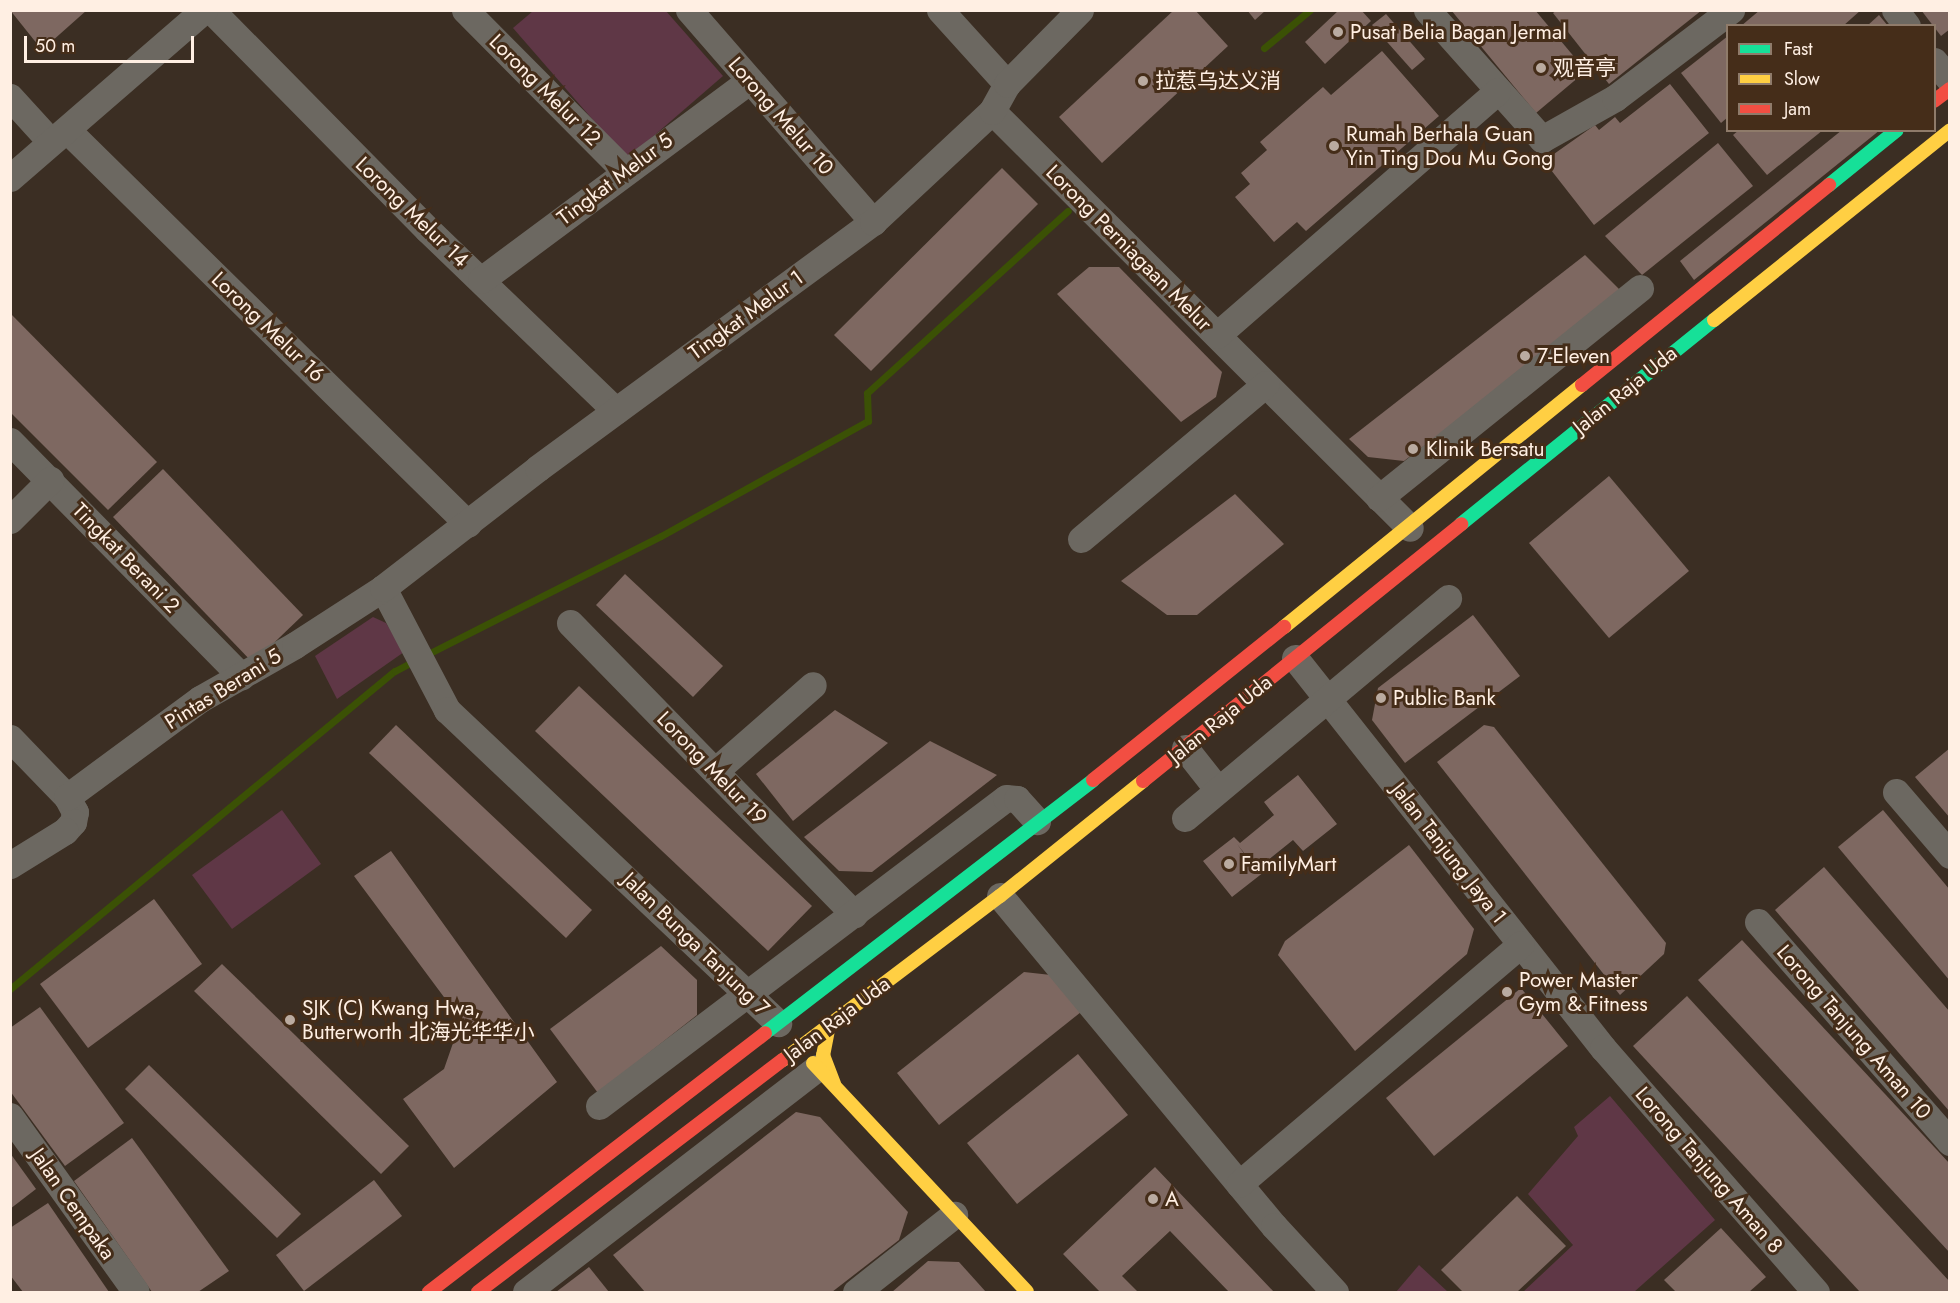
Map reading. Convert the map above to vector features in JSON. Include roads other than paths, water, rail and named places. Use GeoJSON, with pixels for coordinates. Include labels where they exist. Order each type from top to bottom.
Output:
{"type":"FeatureCollection","features":[{"type":"Feature","properties":{"kind":"main road"},"geometry":{"type":"LineString","coordinates":[[1936,100],[1950,89]]}},
{"type":"Feature","properties":{"kind":"main road","name":"Jalan Raja Uda"},"geometry":{"type":"LineString","coordinates":[[478,1293],[738,1074],[789,1035],[829,1025],[1000,896],[1950,130]]}},
{"type":"Feature","properties":{"kind":"main road","name":"Jalan Raja Uda"},"geometry":{"type":"LineString","coordinates":[[429,1293],[738,1074],[789,1035],[1037,821],[1410,528],[1896,132]]}},
{"type":"Feature","properties":{"kind":"main road"},"geometry":{"type":"LineString","coordinates":[[825,1076],[823,1055],[829,1025]]}},
{"type":"Feature","properties":{"kind":"main road","name":"Jalan Bunga Tanjung 7"},"geometry":{"type":"LineString","coordinates":[[789,1035],[1027,1293]]}},
{"type":"Feature","properties":{"kind":"street"},"geometry":{"type":"LineString","coordinates":[[10,178],[204,10]]}},
{"type":"Feature","properties":{"kind":"street","name":"Lorong Melur 14"},"geometry":{"type":"LineString","coordinates":[[211,10],[616,411]]}},
{"type":"Feature","properties":{"kind":"street","name":"Lorong Melur 10"},"geometry":{"type":"LineString","coordinates":[[689,10],[873,222]]}},
{"type":"Feature","properties":{"kind":"street"},"geometry":{"type":"LineString","coordinates":[[940,10],[1007,84]]}},
{"type":"Feature","properties":{"kind":"street","name":"Tingkat Melur 1"},"geometry":{"type":"LineString","coordinates":[[383,588],[616,411],[873,222],[992,111],[1007,84],[1080,10]]}},
{"type":"Feature","properties":{"kind":"street"},"geometry":{"type":"LineString","coordinates":[[1427,10],[1497,93],[1542,139],[1616,98],[1731,10]]}},
{"type":"Feature","properties":{"kind":"street"},"geometry":{"type":"LineString","coordinates":[[1895,10],[1906,24]]}},
{"type":"Feature","properties":{"kind":"street","name":"Lorong Melur 12"},"geometry":{"type":"LineString","coordinates":[[476,14],[625,171]]}},
{"type":"Feature","properties":{"kind":"street"},"geometry":{"type":"LineString","coordinates":[[1936,62],[1950,80]]}},
{"type":"Feature","properties":{"kind":"street","name":"Tingkat Melur 5"},"geometry":{"type":"LineString","coordinates":[[482,280],[625,171],[750,80]]}},
{"type":"Feature","properties":{"kind":"street"},"geometry":{"type":"LineString","coordinates":[[1216,335],[1497,93]]}},
{"type":"Feature","properties":{"kind":"street","name":"Lorong Melur 16"},"geometry":{"type":"LineString","coordinates":[[10,97],[58,135],[468,524]]}},
{"type":"Feature","properties":{"kind":"street","name":"Lorong Perniagaan Melur"},"geometry":{"type":"LineString","coordinates":[[992,111],[1410,528]]}},
{"type":"Feature","properties":{"kind":"street"},"geometry":{"type":"LineString","coordinates":[[1379,498],[1640,288]]}},
{"type":"Feature","properties":{"kind":"street"},"geometry":{"type":"LineString","coordinates":[[1081,539],[1266,384]]}},
{"type":"Feature","properties":{"kind":"street","name":"Tingkat Berani 2"},"geometry":{"type":"LineString","coordinates":[[10,441],[241,676]]}},
{"type":"Feature","properties":{"kind":"street"},"geometry":{"type":"LineString","coordinates":[[10,520],[50,480]]}},
{"type":"Feature","properties":{"kind":"street","name":"Pintas Berani 5"},"geometry":{"type":"LineString","coordinates":[[10,865],[65,831],[73,822],[71,805],[200,699],[383,588]]}},
{"type":"Feature","properties":{"kind":"street","name":"Jalan Bunga Tanjung 7"},"geometry":{"type":"LineString","coordinates":[[383,588],[413,650],[447,710],[750,993],[789,1035]]}},
{"type":"Feature","properties":{"kind":"street"},"geometry":{"type":"LineString","coordinates":[[1185,818],[1448,598]]}},
{"type":"Feature","properties":{"kind":"street","name":"Lorong Melur 19"},"geometry":{"type":"LineString","coordinates":[[570,622],[854,914]]}},
{"type":"Feature","properties":{"kind":"street","name":"Jalan Tanjung Jaya 1"},"geometry":{"type":"LineString","coordinates":[[1295,657],[1602,1048]]}},
{"type":"Feature","properties":{"kind":"street"},"geometry":{"type":"LineString","coordinates":[[715,771],[813,685]]}},
{"type":"Feature","properties":{"kind":"street"},"geometry":{"type":"LineString","coordinates":[[10,738],[71,805]]}},
{"type":"Feature","properties":{"kind":"street"},"geometry":{"type":"LineString","coordinates":[[1185,748],[1218,790]]}},
{"type":"Feature","properties":{"kind":"street"},"geometry":{"type":"LineString","coordinates":[[1896,792],[1950,855]]}},
{"type":"Feature","properties":{"kind":"street"},"geometry":{"type":"LineString","coordinates":[[599,1106],[1006,798],[1017,799],[1037,821]]}},
{"type":"Feature","properties":{"kind":"street"},"geometry":{"type":"LineString","coordinates":[[1000,896],[1239,1184],[1335,1293]]}},
{"type":"Feature","properties":{"kind":"street","name":"Lorong Tanjung Aman 10"},"geometry":{"type":"LineString","coordinates":[[1758,922],[1950,1142]]}},
{"type":"Feature","properties":{"kind":"street"},"geometry":{"type":"LineString","coordinates":[[1239,1184],[1521,944]]}},
{"type":"Feature","properties":{"kind":"street","name":"Lorong Tanjung Aman 8"},"geometry":{"type":"LineString","coordinates":[[1602,1048],[1816,1293]]}},
{"type":"Feature","properties":{"kind":"street"},"geometry":{"type":"LineString","coordinates":[[526,1293],[825,1076]]}},
{"type":"Feature","properties":{"kind":"street","name":"Jalan Cempaka"},"geometry":{"type":"LineString","coordinates":[[10,1116],[136,1293]]}},
{"type":"Feature","properties":{"kind":"street"},"geometry":{"type":"LineString","coordinates":[[856,1293],[954,1215]]}},
{"type":"Feature","properties":{"kind":"waterway"},"geometry":{"type":"LineString","coordinates":[[1264,48],[1310,10]]}},
{"type":"Feature","properties":{"kind":"waterway"},"geometry":{"type":"LineString","coordinates":[[426,655],[661,536],[868,421],[867,393],[1068,211]]}},
{"type":"Feature","properties":{"kind":"waterway"},"geometry":{"type":"LineString","coordinates":[[10,989],[395,671],[416,660]]}},
{"type":"Feature","properties":{"kind":"place","name":"Pusat Belia Bagan Jermal"},"geometry":{"type":"Point","coordinates":[1338,32]}},
{"type":"Feature","properties":{"kind":"place","name":"观音亭"},"geometry":{"type":"Point","coordinates":[1541,68]}},
{"type":"Feature","properties":{"kind":"place","name":"拉惹乌达义消"},"geometry":{"type":"Point","coordinates":[1143,81]}},
{"type":"Feature","properties":{"kind":"place","name":"Rumah Berhala Guan Yin Ting Dou Mu Gong"},"geometry":{"type":"Point","coordinates":[1334,146]}},
{"type":"Feature","properties":{"kind":"place","name":"7-Eleven"},"geometry":{"type":"Point","coordinates":[1525,356]}},
{"type":"Feature","properties":{"kind":"place","name":"Klinik Bersatu"},"geometry":{"type":"Point","coordinates":[1413,449]}},
{"type":"Feature","properties":{"kind":"place","name":"Public Bank"},"geometry":{"type":"Point","coordinates":[1381,698]}},
{"type":"Feature","properties":{"kind":"place","name":"FamilyMart"},"geometry":{"type":"Point","coordinates":[1229,864]}},
{"type":"Feature","properties":{"kind":"place","name":"Power Master Gym & Fitness"},"geometry":{"type":"Point","coordinates":[1507,992]}},
{"type":"Feature","properties":{"kind":"place","name":"SJK (C) Kwang Hwa, Butterworth 北海光华华小"},"geometry":{"type":"Point","coordinates":[290,1020]}},
{"type":"Feature","properties":{"kind":"place","name":"A"},"geometry":{"type":"Point","coordinates":[1153,1199]}}]}
